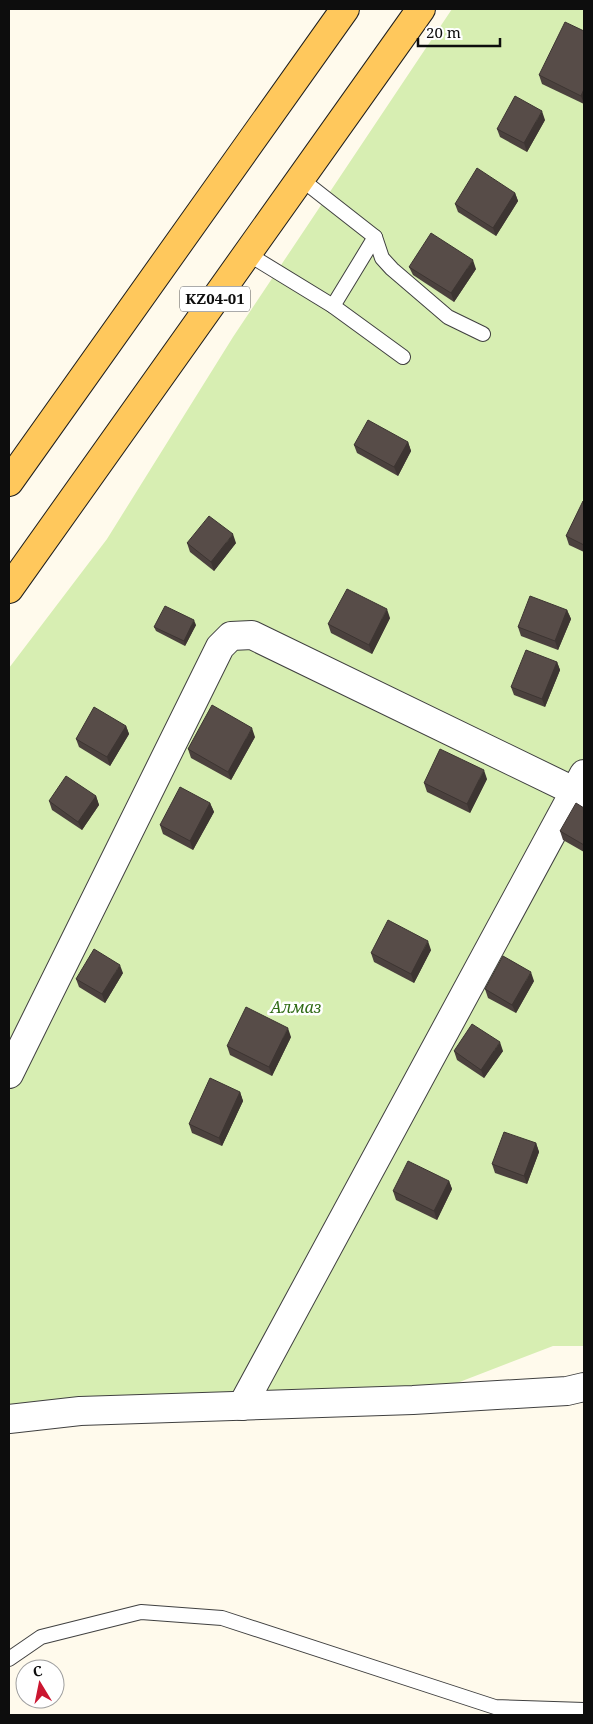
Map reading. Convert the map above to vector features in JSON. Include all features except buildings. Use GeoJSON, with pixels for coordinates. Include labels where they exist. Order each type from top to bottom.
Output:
{"type":"FeatureCollection","features":[{"type":"Feature","properties":{"kind":"main road"},"geometry":{"type":"LineString","coordinates":[[9,482],[345,9]]}},
{"type":"Feature","properties":{"kind":"main road","name":"KZ04-01"},"geometry":{"type":"LineString","coordinates":[[9,589],[420,9]]}},
{"type":"Feature","properties":{"kind":"street"},"geometry":{"type":"LineString","coordinates":[[9,1074],[220,646],[232,636],[252,635],[582,788],[242,1406]]}},
{"type":"Feature","properties":{"kind":"street"},"geometry":{"type":"LineString","coordinates":[[9,1419],[80,1411],[413,1400],[567,1391],[584,1388]]}},
{"type":"Feature","properties":{"kind":"lane"},"geometry":{"type":"LineString","coordinates":[[301,179],[375,237],[382,258],[392,270],[448,317],[483,334]]}},
{"type":"Feature","properties":{"kind":"lane"},"geometry":{"type":"LineString","coordinates":[[333,306],[375,237]]}},
{"type":"Feature","properties":{"kind":"lane"},"geometry":{"type":"LineString","coordinates":[[248,254],[333,306],[403,357]]}},
{"type":"Feature","properties":{"kind":"lane"},"geometry":{"type":"LineString","coordinates":[[9,1659],[41,1637],[141,1612],[222,1618],[495,1707],[584,1710]]}},
{"type":"Feature","properties":{"kind":"green space","name":"Алмаз"},"geometry":{"type":"Polygon","coordinates":[[[452,9],[584,9],[584,1346],[553,1346],[413,1400],[9,1419],[9,668],[107,539],[233,337],[452,9]]]}}]}
